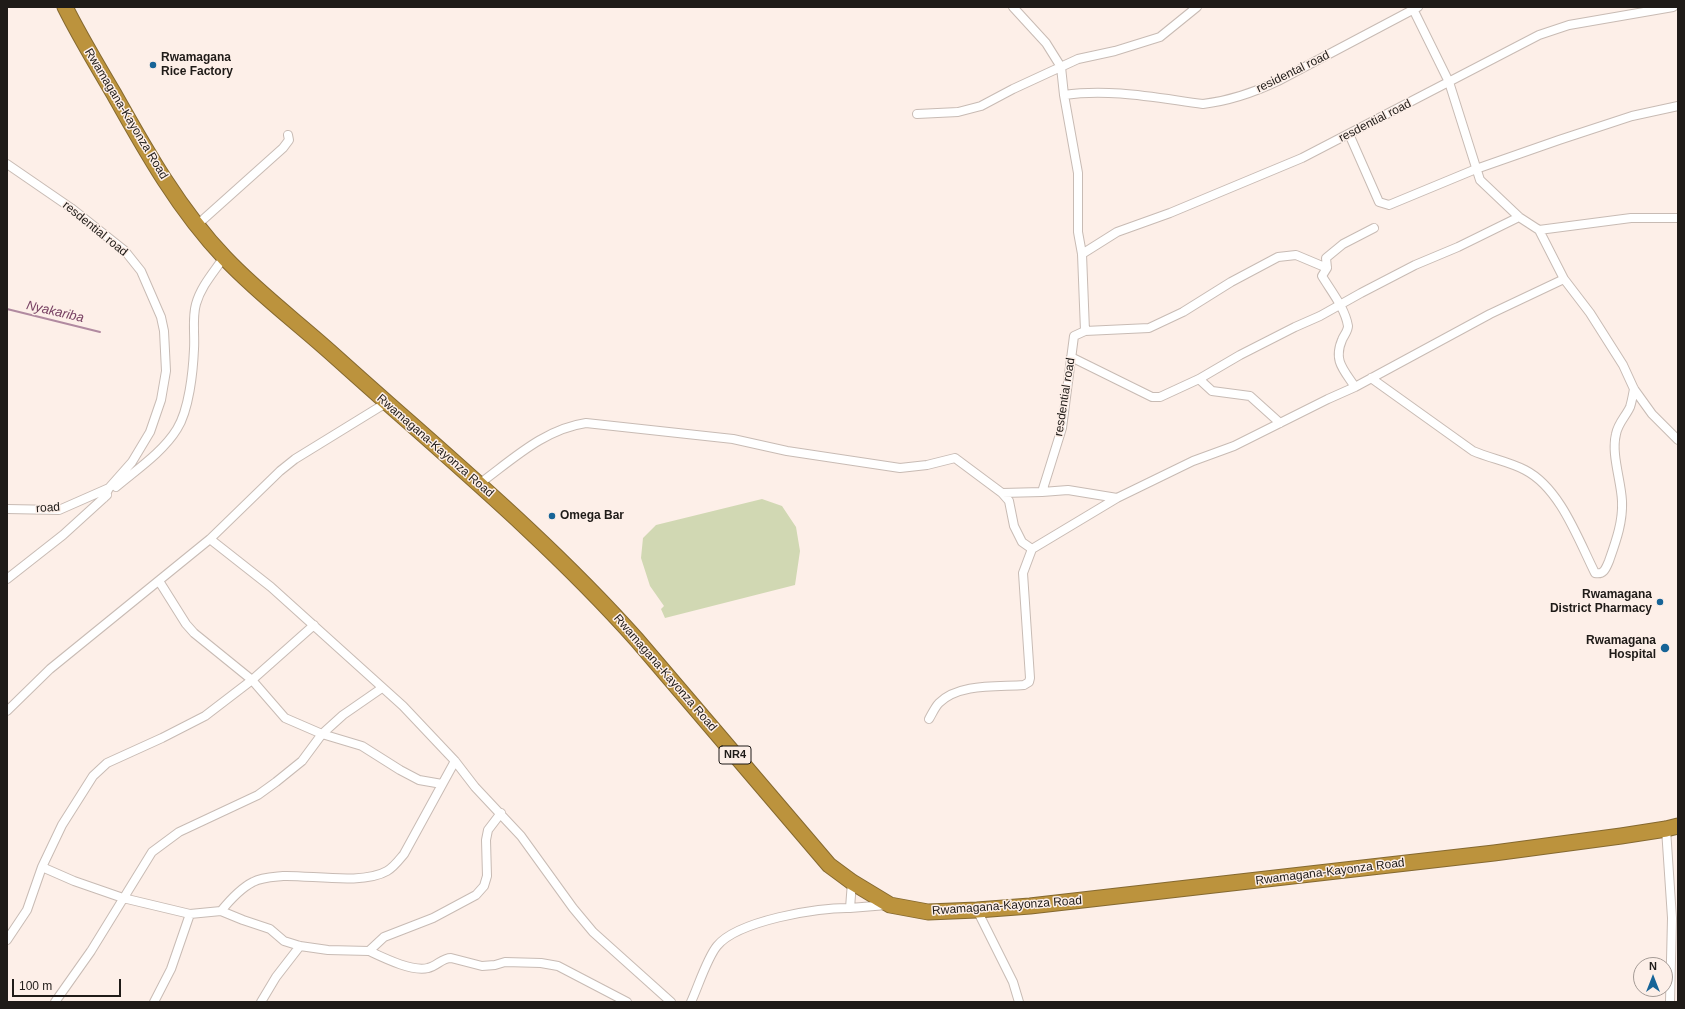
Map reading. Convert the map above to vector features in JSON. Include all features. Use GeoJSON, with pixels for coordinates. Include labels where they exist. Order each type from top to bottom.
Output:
{"type":"FeatureCollection","features":[{"type":"Feature","properties":{"kind":"highway","name":"Rwamagana-Kayonza Road"},"geometry":{"type":"LineString","coordinates":[[65,7],[139,141],[197,225],[224,257],[386,403],[479,484],[561,560],[612,612],[829,865],[852,882],[890,905],[928,912],[1030,906],[1494,853],[1672,827]]}},
{"type":"Feature","properties":{"kind":"street"},"geometry":{"type":"LineString","coordinates":[[1013,7],[1046,43],[1061,67],[1064,95],[1078,173],[1078,232],[1082,254],[1085,331],[1149,328],[1183,312],[1231,282],[1278,257],[1296,255],[1327,268]]}},
{"type":"Feature","properties":{"kind":"street"},"geometry":{"type":"LineString","coordinates":[[917,114],[958,112],[976,108],[1078,59],[1115,51],[1160,37],[1197,7]]}},
{"type":"Feature","properties":{"kind":"street","name":"resdential road"},"geometry":{"type":"LineString","coordinates":[[1082,254],[1117,232],[1170,213],[1302,158],[1539,35],[1569,25],[1673,7]]}},
{"type":"Feature","properties":{"kind":"street"},"geometry":{"type":"LineString","coordinates":[[1414,8],[1449,82],[1480,180],[1519,216],[1539,230],[1564,279],[1590,313],[1623,365],[1634,389],[1652,414],[1678,440]]}},
{"type":"Feature","properties":{"kind":"street","name":"residental road"},"geometry":{"type":"LineString","coordinates":[[1064,95],[1084,92],[1109,93],[1203,104],[1213,103],[1261,89],[1272,84],[1414,8]]}},
{"type":"Feature","properties":{"kind":"street"},"geometry":{"type":"LineString","coordinates":[[1349,134],[1379,202],[1389,205],[1476,169],[1632,116],[1678,106]]}},
{"type":"Feature","properties":{"kind":"street"},"geometry":{"type":"LineString","coordinates":[[197,225],[288,144],[288,135]]}},
{"type":"Feature","properties":{"kind":"street","name":"resdential road"},"geometry":{"type":"LineString","coordinates":[[7,164],[71,208],[125,251],[141,271],[162,317],[166,371],[161,400],[150,432],[132,462],[109,488]]}},
{"type":"Feature","properties":{"kind":"street"},"geometry":{"type":"LineString","coordinates":[[1071,357],[1152,397],[1160,397],[1199,379],[1240,355],[1415,264],[1458,247],[1519,216]]}},
{"type":"Feature","properties":{"kind":"street"},"geometry":{"type":"LineString","coordinates":[[1539,230],[1631,218],[1678,218]]}},
{"type":"Feature","properties":{"kind":"street"},"geometry":{"type":"LineString","coordinates":[[1355,387],[1339,361],[1338,355],[1339,346],[1348,329],[1348,325],[1340,304],[1322,276],[1327,268],[1326,258],[1343,244],[1374,228]]}},
{"type":"Feature","properties":{"kind":"street"},"geometry":{"type":"LineString","coordinates":[[7,579],[68,531],[161,448],[179,425],[185,410],[192,371],[196,305],[200,293],[208,278],[224,257]]}},
{"type":"Feature","properties":{"kind":"street"},"geometry":{"type":"LineString","coordinates":[[930,719],[938,704],[956,691],[1024,685],[1029,682],[1028,639],[1023,573],[1032,549],[1117,498],[1193,461],[1234,446],[1355,387],[1490,314],[1564,279]]}},
{"type":"Feature","properties":{"kind":"street","name":"resdential road"},"geometry":{"type":"LineString","coordinates":[[1042,492],[1062,428],[1074,336],[1085,331]]}},
{"type":"Feature","properties":{"kind":"street"},"geometry":{"type":"LineString","coordinates":[[1371,378],[1407,402],[1473,451],[1536,476],[1552,492],[1568,519],[1595,573],[1599,574],[1603,572],[1606,567],[1616,541],[1622,517],[1622,501],[1615,451],[1615,434],[1630,407],[1634,389]]}},
{"type":"Feature","properties":{"kind":"street"},"geometry":{"type":"LineString","coordinates":[[1199,379],[1212,391],[1250,396],[1280,423]]}},
{"type":"Feature","properties":{"kind":"street"},"geometry":{"type":"LineString","coordinates":[[7,711],[50,669],[210,539],[280,471],[295,459],[386,403]]}},
{"type":"Feature","properties":{"kind":"street"},"geometry":{"type":"LineString","coordinates":[[479,484],[512,458],[557,431],[567,426],[586,423],[733,439],[787,451],[900,468],[927,465],[955,458],[1002,493],[1009,501],[1014,526],[1022,542],[1032,549]]}},
{"type":"Feature","properties":{"kind":"street"},"geometry":{"type":"LineString","coordinates":[[104,498],[109,488]]}},
{"type":"Feature","properties":{"kind":"street","name":"road"},"geometry":{"type":"LineString","coordinates":[[7,509],[59,510],[109,488]]}},
{"type":"Feature","properties":{"kind":"street"},"geometry":{"type":"LineString","coordinates":[[1002,493],[1068,490],[1117,498]]}},
{"type":"Feature","properties":{"kind":"street"},"geometry":{"type":"LineString","coordinates":[[210,539],[271,587],[403,706],[455,761],[474,787],[501,813],[521,836],[573,908],[593,932],[671,1002]]}},
{"type":"Feature","properties":{"kind":"street"},"geometry":{"type":"LineString","coordinates":[[159,581],[186,624],[194,633],[252,680],[285,718],[322,734],[362,746],[419,780],[442,784]]}},
{"type":"Feature","properties":{"kind":"street"},"geometry":{"type":"LineString","coordinates":[[7,940],[27,910],[42,867],[62,825],[93,776],[107,763],[162,738],[205,716],[252,680],[314,625]]}},
{"type":"Feature","properties":{"kind":"street"},"geometry":{"type":"LineString","coordinates":[[55,1002],[91,951],[152,852],[179,832],[264,790],[302,761],[322,734],[343,715],[382,688]]}},
{"type":"Feature","properties":{"kind":"street"},"geometry":{"type":"LineString","coordinates":[[221,911],[230,900],[253,882],[266,877],[298,875],[357,878],[385,872],[393,867],[404,854],[455,761]]}},
{"type":"Feature","properties":{"kind":"street"},"geometry":{"type":"LineString","coordinates":[[369,951],[384,937],[432,918],[476,895],[484,886],[487,876],[486,840],[488,830],[501,813]]}},
{"type":"Feature","properties":{"kind":"street"},"geometry":{"type":"LineString","coordinates":[[1670,1002],[1675,918],[1672,827]]}},
{"type":"Feature","properties":{"kind":"street"},"geometry":{"type":"LineString","coordinates":[[42,867],[74,881],[123,898],[190,914],[221,911],[270,929],[284,941],[300,946],[335,951],[369,951],[389,961],[421,968],[428,968],[447,958],[482,966],[495,965],[505,962],[558,966],[627,1002]]}},
{"type":"Feature","properties":{"kind":"street"},"geometry":{"type":"LineString","coordinates":[[850,908],[852,882]]}},
{"type":"Feature","properties":{"kind":"street"},"geometry":{"type":"LineString","coordinates":[[691,1002],[717,946],[730,936],[749,926],[782,916],[839,908],[890,905]]}},
{"type":"Feature","properties":{"kind":"street"},"geometry":{"type":"LineString","coordinates":[[977,910],[1013,982],[1019,1002]]}},
{"type":"Feature","properties":{"kind":"street"},"geometry":{"type":"LineString","coordinates":[[154,1002],[171,969],[190,914]]}},
{"type":"Feature","properties":{"kind":"street"},"geometry":{"type":"LineString","coordinates":[[260,1002],[276,977],[300,946]]}},
{"type":"Feature","properties":{"kind":"green space"},"geometry":{"type":"Polygon","coordinates":[[[762,499],[782,506],[796,527],[800,551],[795,585],[665,618],[661,609],[664,606],[650,586],[641,558],[643,538],[656,525],[762,499]]]}},
{"type":"Feature","properties":{"kind":"waterway","name":"Nyakariba"},"geometry":{"type":"LineString","coordinates":[[7,309],[100,332]]}},
{"type":"Feature","properties":{"kind":"place","name":"Rwamagana Rice Factory"},"geometry":{"type":"Point","coordinates":[153,65]}},
{"type":"Feature","properties":{"kind":"place","name":"Omega Bar"},"geometry":{"type":"Point","coordinates":[552,516]}},
{"type":"Feature","properties":{"kind":"place","name":"Rwamagana District Pharmacy"},"geometry":{"type":"Point","coordinates":[1660,602]}},
{"type":"Feature","properties":{"kind":"place","name":"Rwamagana Hospital"},"geometry":{"type":"Point","coordinates":[1665,648]}}]}
